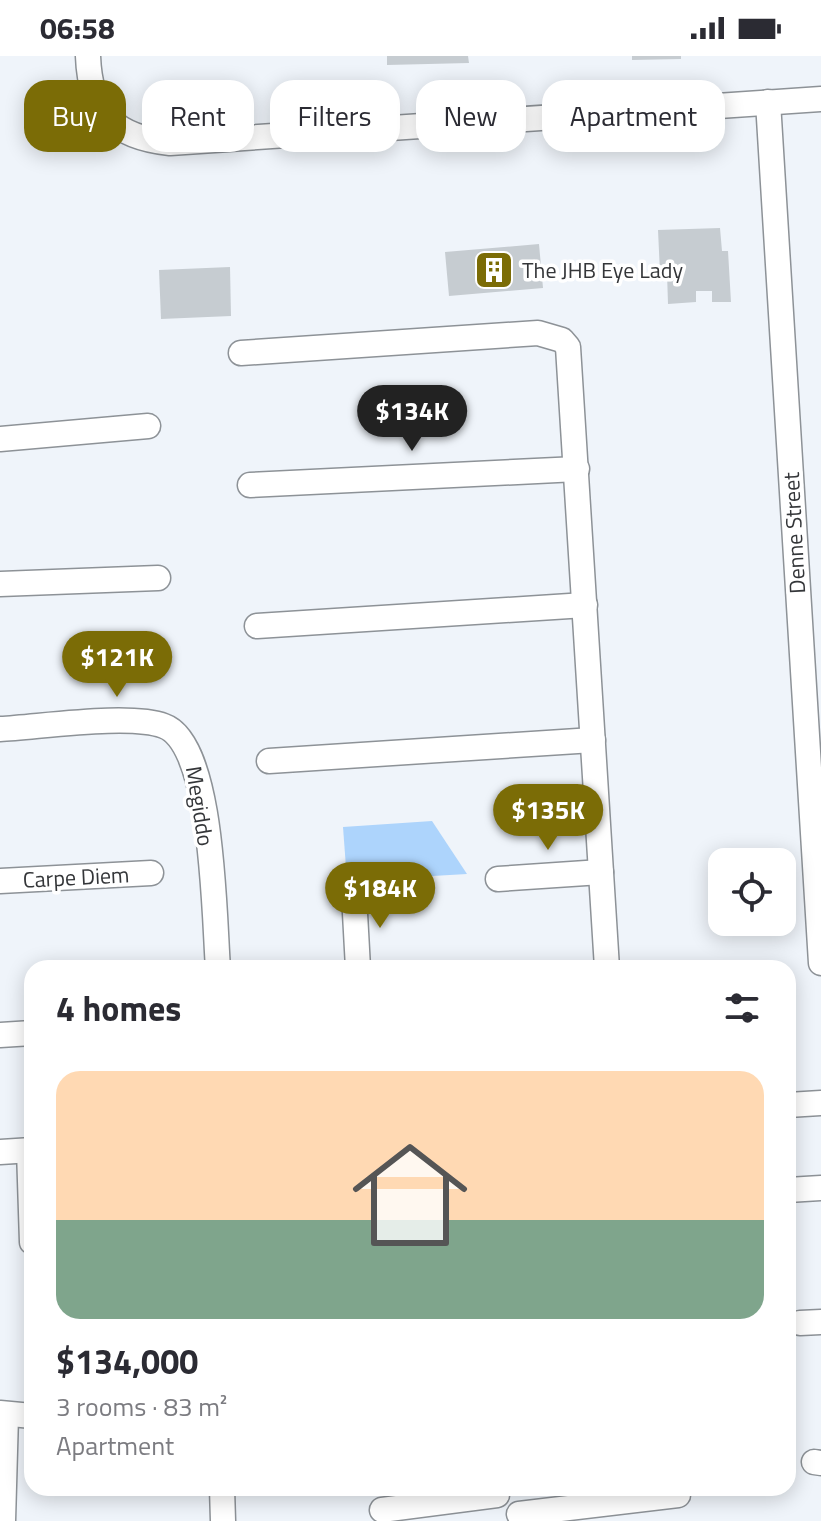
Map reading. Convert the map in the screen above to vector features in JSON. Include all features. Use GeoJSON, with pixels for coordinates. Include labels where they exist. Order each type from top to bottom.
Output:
{"type":"FeatureCollection","features":[{"type":"Feature","properties":{"kind":"street"},"geometry":{"type":"LineString","coordinates":[[88,56],[90,83],[98,106],[109,119],[122,132],[144,140],[170,143],[821,99]]}},
{"type":"Feature","properties":{"kind":"street","name":"Denne Street"},"geometry":{"type":"LineString","coordinates":[[768,102],[821,963]]}},
{"type":"Feature","properties":{"kind":"street"},"geometry":{"type":"LineString","coordinates":[[241,353],[538,333],[562,340],[570,353],[606,960]]}},
{"type":"Feature","properties":{"kind":"street"},"geometry":{"type":"LineString","coordinates":[[0,439],[148,426]]}},
{"type":"Feature","properties":{"kind":"street"},"geometry":{"type":"LineString","coordinates":[[250,485],[577,469]]}},
{"type":"Feature","properties":{"kind":"street"},"geometry":{"type":"LineString","coordinates":[[0,584],[158,578]]}},
{"type":"Feature","properties":{"kind":"street"},"geometry":{"type":"LineString","coordinates":[[257,626],[585,605]]}},
{"type":"Feature","properties":{"kind":"street","name":"Megiddo"},"geometry":{"type":"LineString","coordinates":[[0,729],[147,722],[178,734],[193,757],[205,813],[217,960]]}},
{"type":"Feature","properties":{"kind":"street"},"geometry":{"type":"LineString","coordinates":[[269,761],[593,740]]}},
{"type":"Feature","properties":{"kind":"street"},"geometry":{"type":"LineString","coordinates":[[498,879],[601,872]]}},
{"type":"Feature","properties":{"kind":"street","name":"Carpe Diem"},"geometry":{"type":"LineString","coordinates":[[0,881],[151,873]]}},
{"type":"Feature","properties":{"kind":"street"},"geometry":{"type":"LineString","coordinates":[[354,895],[358,960]]}},
{"type":"Feature","properties":{"kind":"street"},"geometry":{"type":"LineString","coordinates":[[0,1035],[24,1034]]}},
{"type":"Feature","properties":{"kind":"street"},"geometry":{"type":"LineString","coordinates":[[796,1105],[821,1103]]}},
{"type":"Feature","properties":{"kind":"street"},"geometry":{"type":"LineString","coordinates":[[0,1152],[24,1150]]}},
{"type":"Feature","properties":{"kind":"street"},"geometry":{"type":"LineString","coordinates":[[796,1190],[821,1188]]}},
{"type":"Feature","properties":{"kind":"street"},"geometry":{"type":"LineString","coordinates":[[3,1521],[3,1415],[24,1416]]}},
{"type":"Feature","properties":{"kind":"street"},"geometry":{"type":"LineString","coordinates":[[222,1496],[223,1521]]}},
{"type":"Feature","properties":{"kind":"street"},"geometry":{"type":"LineString","coordinates":[[382,1510],[471,1496]]}},
{"type":"Feature","properties":{"kind":"street"},"geometry":{"type":"LineString","coordinates":[[500,1496],[522,1518],[671,1496]]}},
{"type":"Feature","properties":{"kind":"shaded area"},"geometry":{"type":"Polygon","coordinates":[[[432,821],[467,874],[347,881],[343,827],[432,821]]]}},
{"type":"Feature","properties":{"kind":"building"},"geometry":{"type":"Polygon","coordinates":[[[387,56],[468,56],[469,63],[387,65],[387,56]]]}},
{"type":"Feature","properties":{"kind":"building"},"geometry":{"type":"Polygon","coordinates":[[[632,56],[681,56],[681,59],[632,60],[632,56]]]}},
{"type":"Feature","properties":{"kind":"building"},"geometry":{"type":"Polygon","coordinates":[[[720,228],[722,251],[728,251],[731,302],[712,302],[712,291],[696,291],[696,302],[668,304],[667,273],[660,273],[658,230],[720,228]]]}},
{"type":"Feature","properties":{"kind":"building","name":"The JHB Eye Lady"},"geometry":{"type":"Polygon","coordinates":[[[539,244],[543,288],[449,296],[445,252],[539,244]]]}},
{"type":"Feature","properties":{"kind":"building"},"geometry":{"type":"Polygon","coordinates":[[[230,267],[231,316],[161,319],[159,270],[230,267]]]}},
{"type":"Feature","properties":{"kind":"place","name":"The JHB Eye Lady"},"geometry":{"type":"Point","coordinates":[494,270]}}]}
